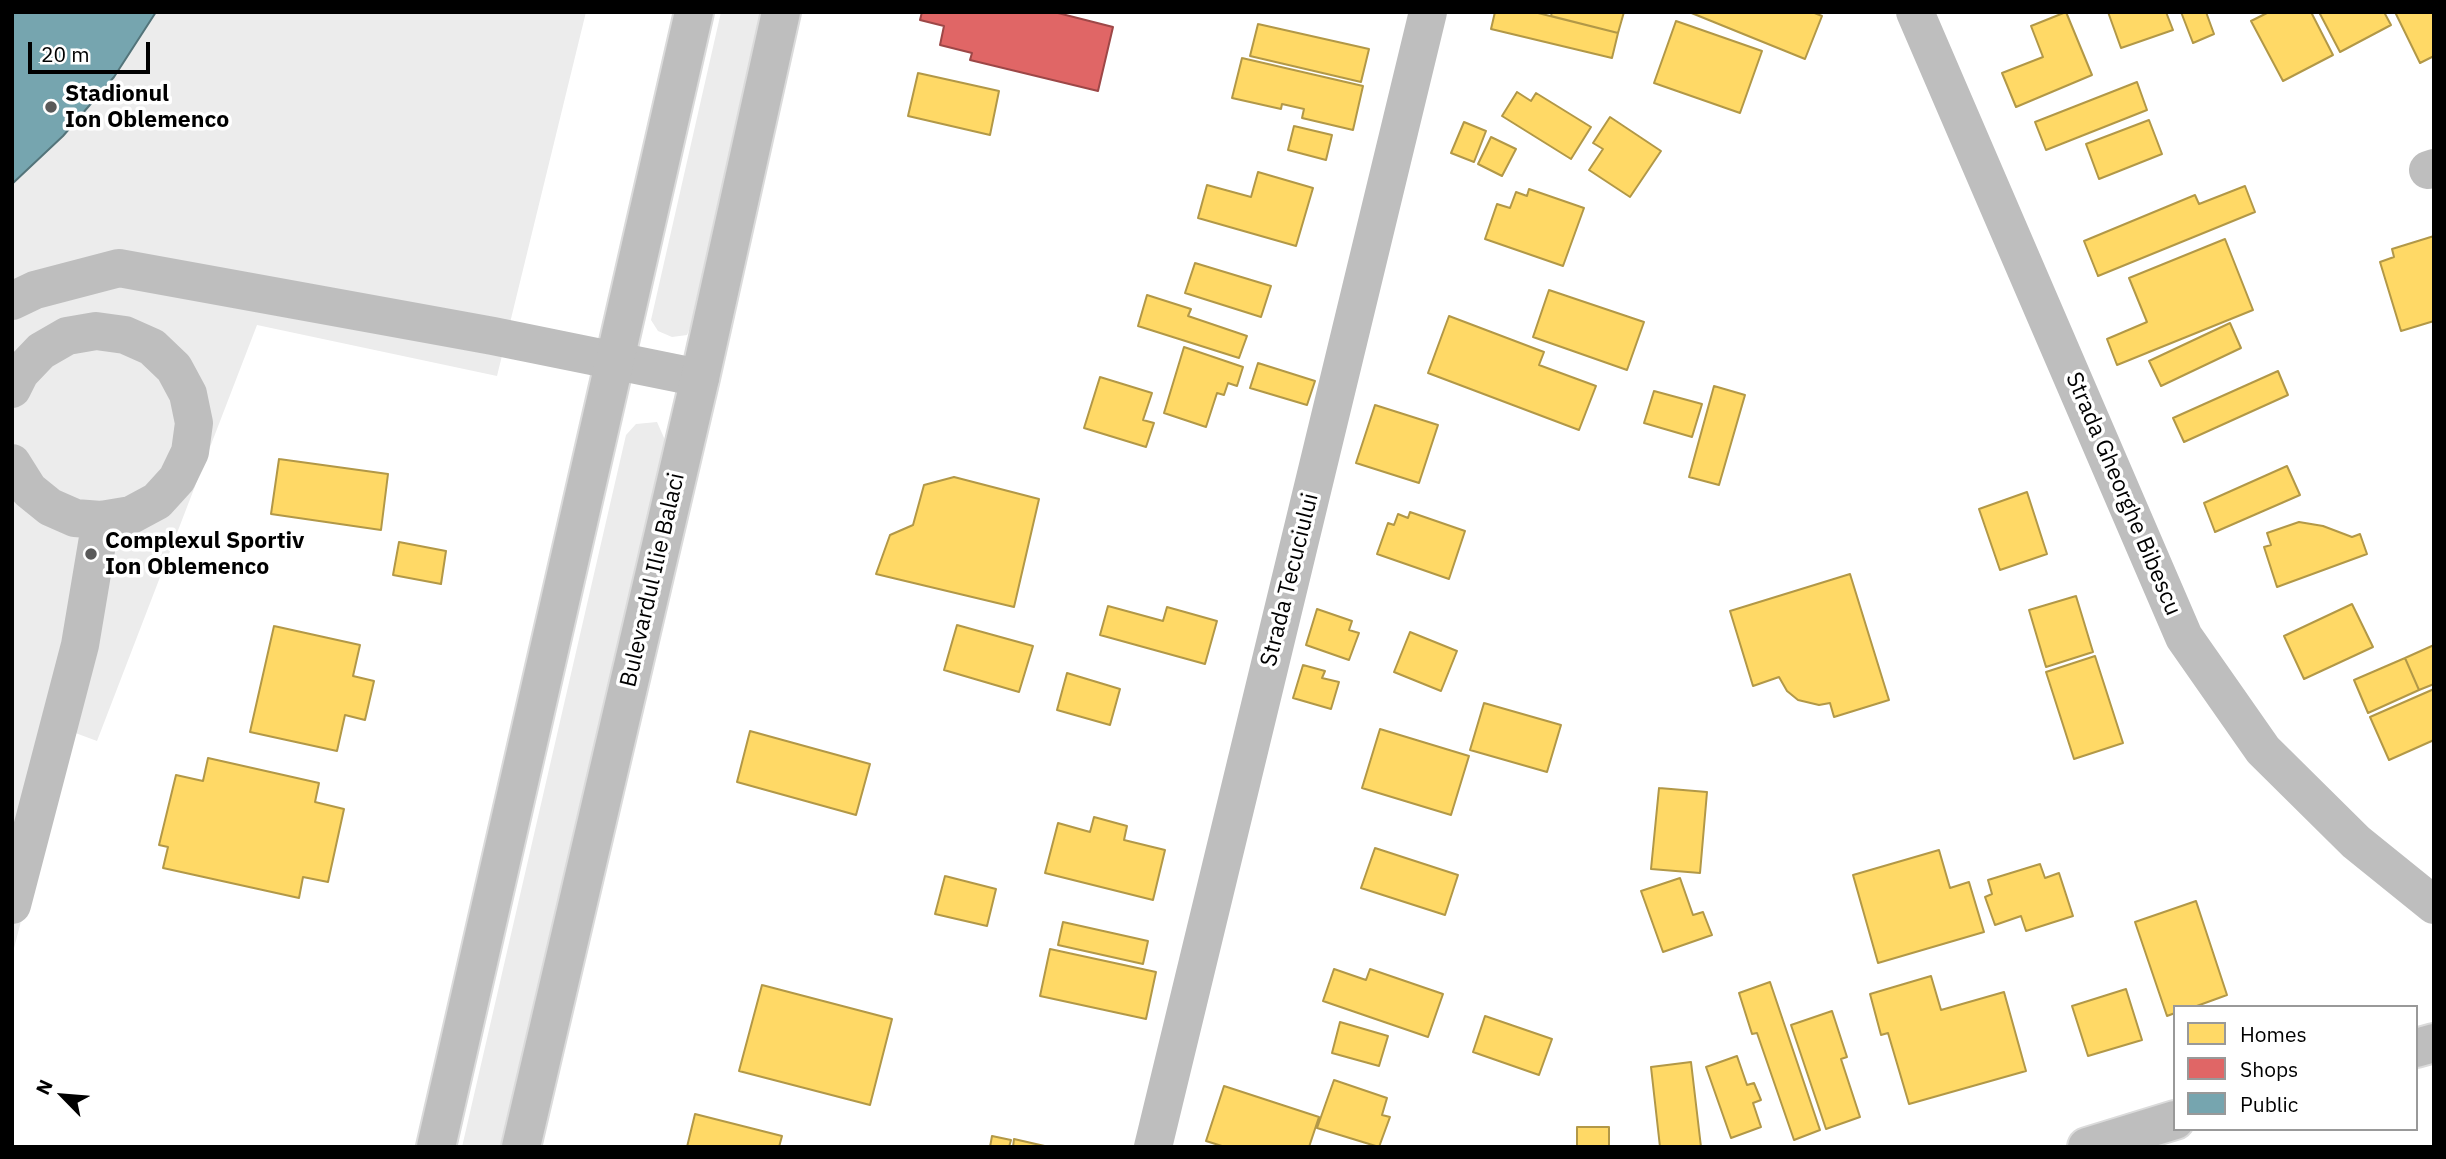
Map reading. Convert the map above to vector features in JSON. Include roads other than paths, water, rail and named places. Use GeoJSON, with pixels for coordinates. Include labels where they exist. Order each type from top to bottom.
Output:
{"type":"FeatureCollection","features":[{"type":"Feature","properties":{"kind":"main road"},"geometry":{"type":"LineString","coordinates":[[436,1147],[612,360],[694,12]]}},
{"type":"Feature","properties":{"kind":"main road","name":"Bulevardul Ilie Balaci"},"geometry":{"type":"LineString","coordinates":[[521,1147],[700,378],[781,12]]}},
{"type":"Feature","properties":{"kind":"main road","name":"Strada Tecuciului"},"geometry":{"type":"LineString","coordinates":[[1153,1147],[1428,12]]}},
{"type":"Feature","properties":{"kind":"main road","name":"Strada Gheorghe Bibescu"},"geometry":{"type":"LineString","coordinates":[[1915,12],[2184,637],[2263,750],[2356,842],[2434,905]]}},
{"type":"Feature","properties":{"kind":"main road"},"geometry":{"type":"LineString","coordinates":[[12,301],[35,290],[119,268],[700,378]]}},
{"type":"Feature","properties":{"kind":"main road"},"geometry":{"type":"LineString","coordinates":[[12,463],[29,490],[50,507],[75,518],[101,520],[131,515],[157,501],[177,479],[190,453],[194,423],[188,394],[174,368],[152,347],[125,335],[96,331],[67,337],[41,351],[15,376]]}},
{"type":"Feature","properties":{"kind":"main road"},"geometry":{"type":"LineString","coordinates":[[12,905],[80,645],[101,520]]}},
{"type":"Feature","properties":{"kind":"main road"},"geometry":{"type":"LineString","coordinates":[[2087,1147],[2173,1121]]}},
{"type":"Feature","properties":{"kind":"place","name":"Stadionul Ion Oblemenco"},"geometry":{"type":"Point","coordinates":[51,107]}},
{"type":"Feature","properties":{"kind":"place","name":"Complexul Sportiv Ion Oblemenco"},"geometry":{"type":"Point","coordinates":[91,554]}}]}
